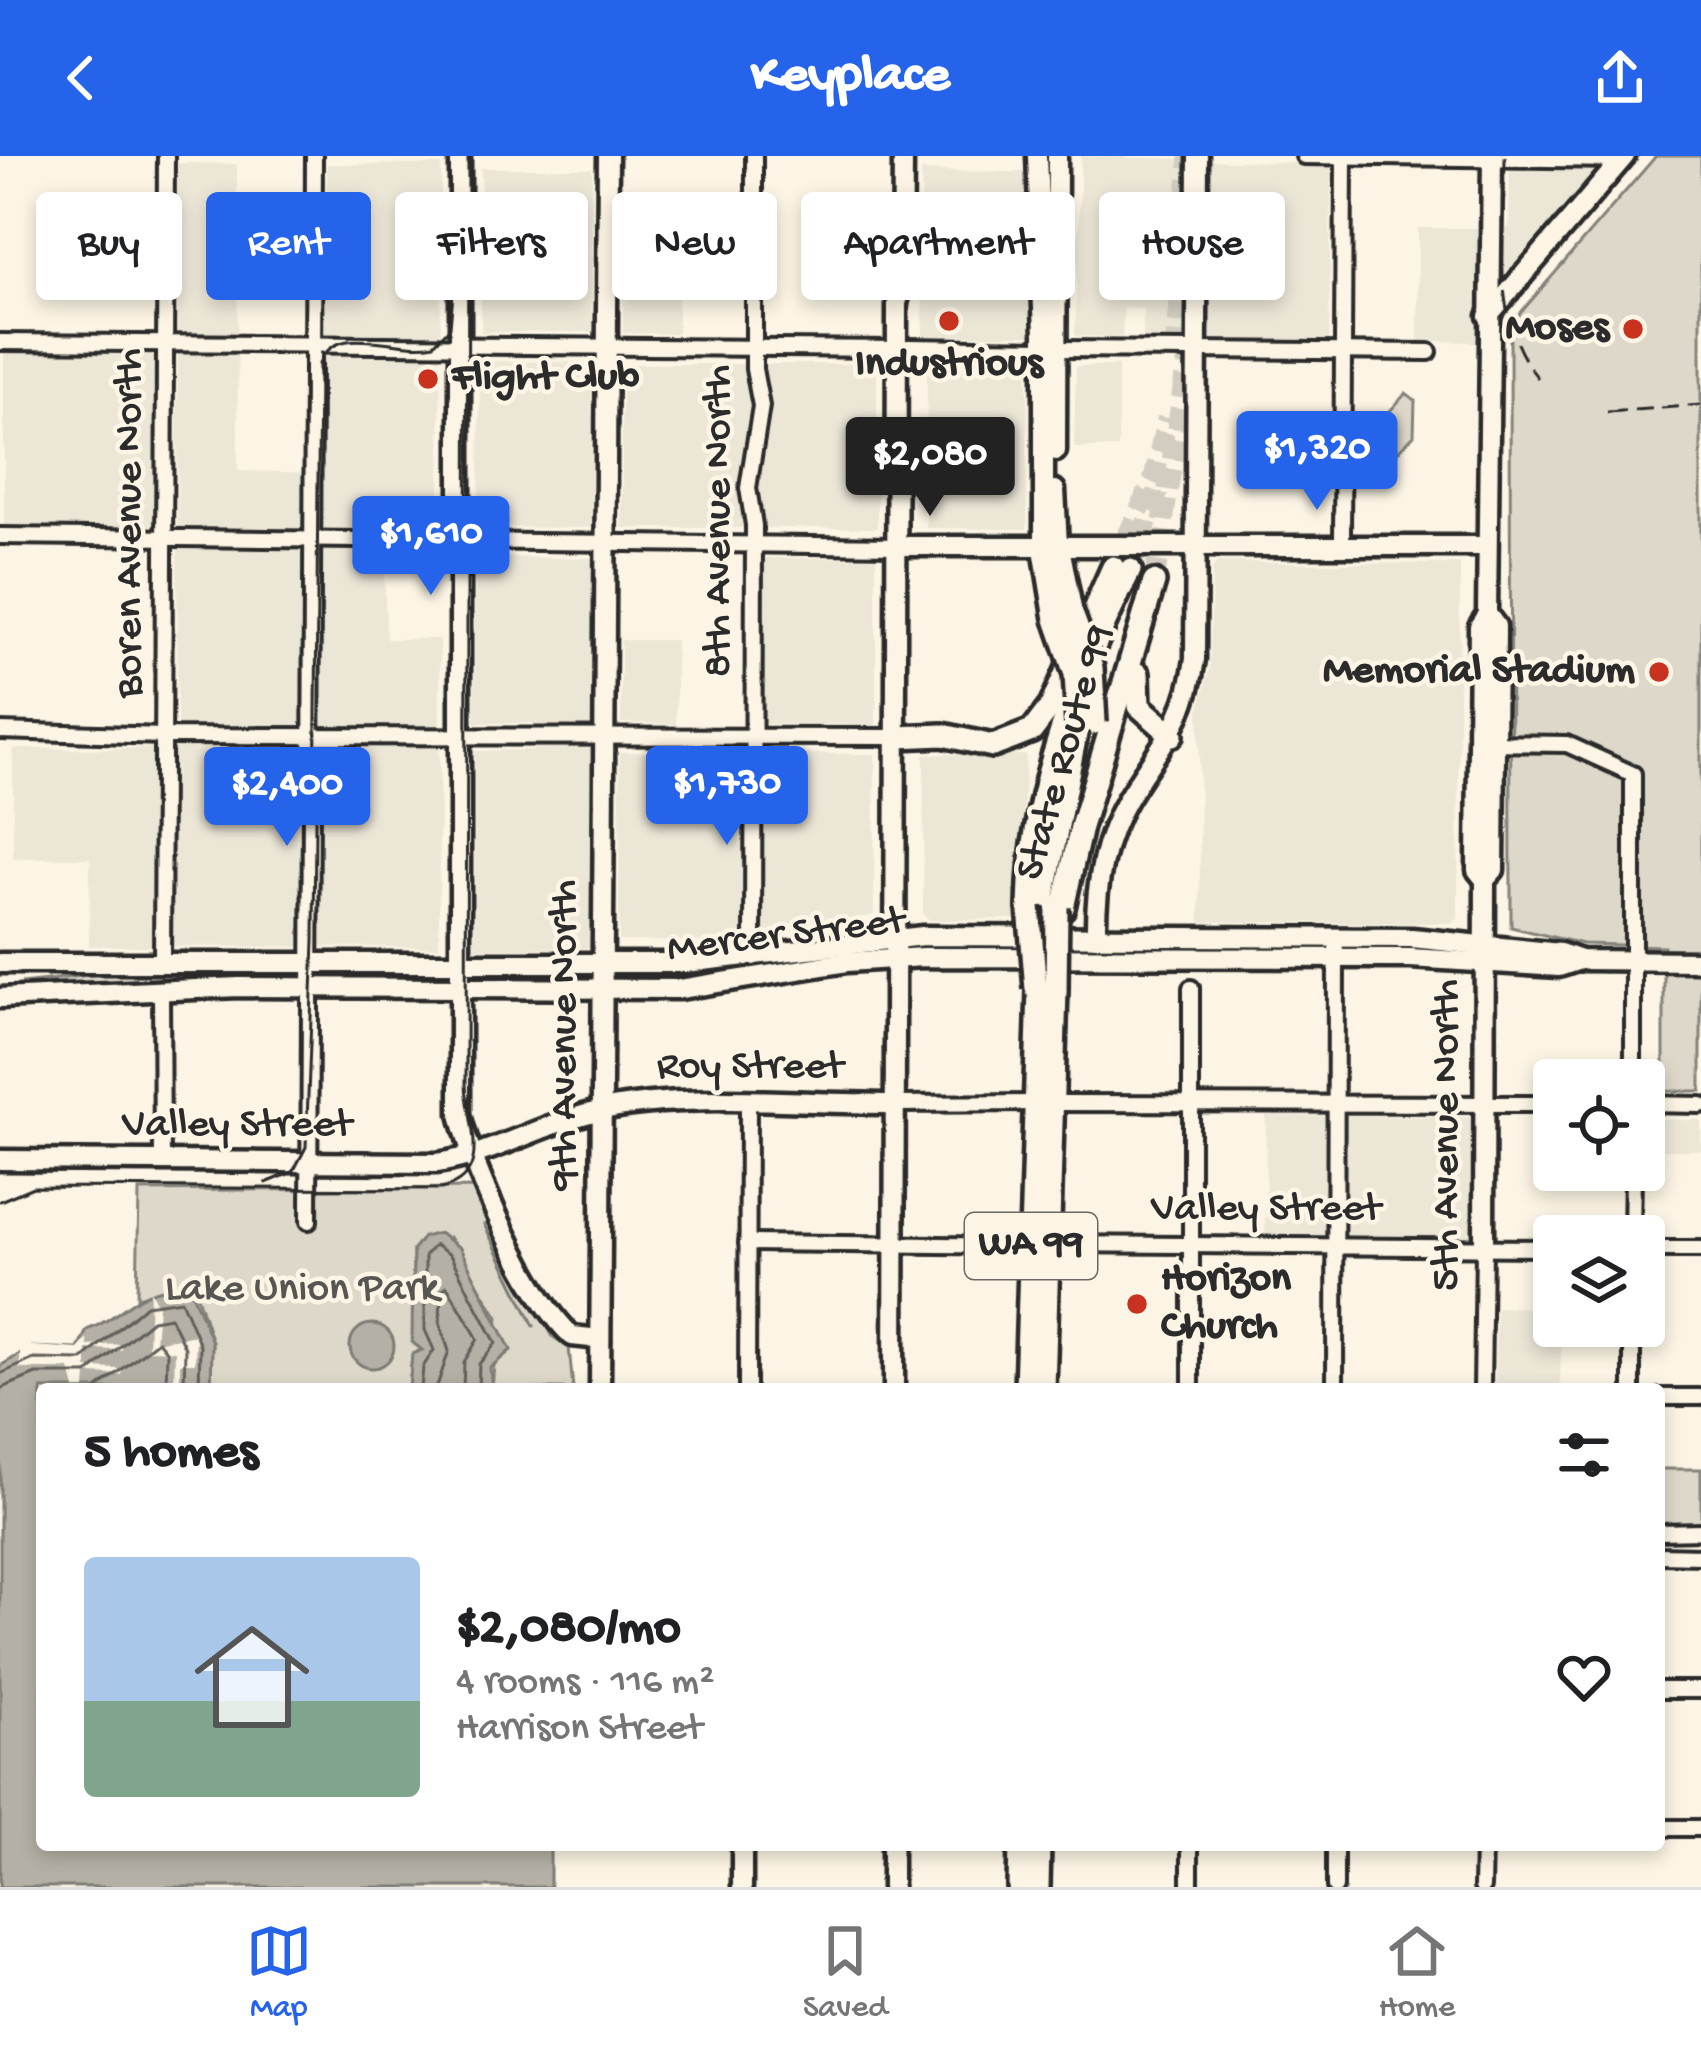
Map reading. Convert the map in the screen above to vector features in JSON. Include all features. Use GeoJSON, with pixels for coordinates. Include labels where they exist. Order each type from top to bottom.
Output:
{"type":"FeatureCollection","features":[{"type":"Feature","properties":{"kind":"highway"},"geometry":{"type":"LineString","coordinates":[[1042,992],[1051,841],[1087,723],[1051,545]]}},
{"type":"Feature","properties":{"kind":"highway","name":"State Route 99"},"geometry":{"type":"LineString","coordinates":[[898,737],[943,735],[993,746],[1032,731],[1051,706],[1122,569],[1052,751],[1036,820],[1057,946],[1042,992]]}},
{"type":"Feature","properties":{"kind":"highway","name":"State Route 99"},"geometry":{"type":"LineString","coordinates":[[1048,908],[1081,826],[1154,582]]}},
{"type":"Feature","properties":{"kind":"highway"},"geometry":{"type":"LineString","coordinates":[[1140,636],[1139,706],[1172,735]]}},
{"type":"Feature","properties":{"kind":"highway","name":"WA 99"},"geometry":{"type":"LineString","coordinates":[[1026,1383],[1040,1245],[1046,1103],[1042,992]]}},
{"type":"Feature","properties":{"kind":"highway","name":"WA 99"},"geometry":{"type":"LineString","coordinates":[[1040,1245],[1044,1383]]}},
{"type":"Feature","properties":{"kind":"highway"},"geometry":{"type":"LineString","coordinates":[[1019,1887],[1020,1851]]}},
{"type":"Feature","properties":{"kind":"highway"},"geometry":{"type":"LineString","coordinates":[[1039,1851],[1039,1887]]}},
{"type":"Feature","properties":{"kind":"main road"},"geometry":{"type":"LineString","coordinates":[[460,156],[459,1098],[472,1158],[558,1322],[600,1331]]}},
{"type":"Feature","properties":{"kind":"main road","name":"9th Avenue North"},"geometry":{"type":"LineString","coordinates":[[600,1383],[608,156]]}},
{"type":"Feature","properties":{"kind":"main road"},"geometry":{"type":"LineString","coordinates":[[894,1383],[898,546],[900,412],[908,394],[902,348],[908,303],[902,287],[903,156]]}},
{"type":"Feature","properties":{"kind":"main road"},"geometry":{"type":"LineString","coordinates":[[1037,156],[1052,349]]}},
{"type":"Feature","properties":{"kind":"main road"},"geometry":{"type":"LineString","coordinates":[[1051,545],[1057,156]]}},
{"type":"Feature","properties":{"kind":"main road"},"geometry":{"type":"LineString","coordinates":[[1198,156],[1195,659],[1187,703],[1172,735],[1112,831],[1097,887],[1096,937],[1100,944],[1191,945],[1267,958]]}},
{"type":"Feature","properties":{"kind":"main road","name":"5th Avenue North"},"geometry":{"type":"LineString","coordinates":[[1484,1248],[1485,880],[1477,870],[1487,743],[1479,626],[1487,614],[1492,157]]}},
{"type":"Feature","properties":{"kind":"main road"},"geometry":{"type":"LineString","coordinates":[[1488,316],[1609,181],[1623,158]]}},
{"type":"Feature","properties":{"kind":"main road"},"geometry":{"type":"LineString","coordinates":[[898,546],[1487,545]]}},
{"type":"Feature","properties":{"kind":"main road","name":"Mercer Street"},"geometry":{"type":"LineString","coordinates":[[0,963],[603,963],[753,958],[898,937],[1096,937],[1580,960],[1701,961]]}},
{"type":"Feature","properties":{"kind":"main road","name":"Mercer Street"},"geometry":{"type":"LineString","coordinates":[[0,998],[161,989],[697,988],[898,958],[1267,958],[1336,948]]}},
{"type":"Feature","properties":{"kind":"main road","name":"Roy Street"},"geometry":{"type":"LineString","coordinates":[[472,1158],[601,1110],[644,1103],[897,1104]]}},
{"type":"Feature","properties":{"kind":"main road","name":"Valley Street"},"geometry":{"type":"LineString","coordinates":[[0,1160],[472,1158]]}},
{"type":"Feature","properties":{"kind":"main road"},"geometry":{"type":"LineString","coordinates":[[742,1851],[742,1887]]}},
{"type":"Feature","properties":{"kind":"main road"},"geometry":{"type":"LineString","coordinates":[[892,1851],[892,1887]]}},
{"type":"Feature","properties":{"kind":"street","name":"Boren Avenue North"},"geometry":{"type":"LineString","coordinates":[[163,962],[166,156]]}},
{"type":"Feature","properties":{"kind":"street"},"geometry":{"type":"LineString","coordinates":[[309,1221],[314,156]]}},
{"type":"Feature","properties":{"kind":"street","name":"8th Avenue North"},"geometry":{"type":"LineString","coordinates":[[753,958],[753,544],[748,488],[761,406],[754,349],[754,156]]}},
{"type":"Feature","properties":{"kind":"street"},"geometry":{"type":"LineString","coordinates":[[1304,156],[1623,158]]}},
{"type":"Feature","properties":{"kind":"street"},"geometry":{"type":"LineString","coordinates":[[1342,544],[1344,156]]}},
{"type":"Feature","properties":{"kind":"street"},"geometry":{"type":"LineString","coordinates":[[0,341],[1430,352]]}},
{"type":"Feature","properties":{"kind":"street"},"geometry":{"type":"LineString","coordinates":[[0,536],[898,546]]}},
{"type":"Feature","properties":{"kind":"street"},"geometry":{"type":"LineString","coordinates":[[0,731],[312,737],[898,737]]}},
{"type":"Feature","properties":{"kind":"street"},"geometry":{"type":"LineString","coordinates":[[1487,743],[1567,744],[1631,771],[1633,1059]]}},
{"type":"Feature","properties":{"kind":"street"},"geometry":{"type":"LineString","coordinates":[[1336,948],[1336,1383]]}},
{"type":"Feature","properties":{"kind":"street"},"geometry":{"type":"LineString","coordinates":[[1191,988],[1191,1383]]}},
{"type":"Feature","properties":{"kind":"street"},"geometry":{"type":"LineString","coordinates":[[161,989],[162,1161]]}},
{"type":"Feature","properties":{"kind":"street","name":"Roy Street"},"geometry":{"type":"LineString","coordinates":[[897,1104],[1533,1103]]}},
{"type":"Feature","properties":{"kind":"street"},"geometry":{"type":"LineString","coordinates":[[747,1383],[748,1104]]}},
{"type":"Feature","properties":{"kind":"street"},"geometry":{"type":"LineString","coordinates":[[1665,1104],[1701,1105]]}},
{"type":"Feature","properties":{"kind":"street","name":"Valley Street"},"geometry":{"type":"LineString","coordinates":[[747,1244],[1533,1248]]}},
{"type":"Feature","properties":{"kind":"street","name":"5th Avenue North"},"geometry":{"type":"LineString","coordinates":[[1482,1383],[1484,1248]]}},
{"type":"Feature","properties":{"kind":"street"},"geometry":{"type":"LineString","coordinates":[[1665,1250],[1701,1250]]}},
{"type":"Feature","properties":{"kind":"street"},"geometry":{"type":"LineString","coordinates":[[1632,1347],[1632,1383]]}},
{"type":"Feature","properties":{"kind":"street"},"geometry":{"type":"LineString","coordinates":[[1665,1396],[1701,1397]]}},
{"type":"Feature","properties":{"kind":"street"},"geometry":{"type":"LineString","coordinates":[[1665,1532],[1701,1531]]}},
{"type":"Feature","properties":{"kind":"street"},"geometry":{"type":"LineString","coordinates":[[1665,1556],[1701,1556]]}},
{"type":"Feature","properties":{"kind":"street"},"geometry":{"type":"LineString","coordinates":[[1665,1690],[1701,1690]]}},
{"type":"Feature","properties":{"kind":"street"},"geometry":{"type":"LineString","coordinates":[[1665,1828],[1701,1828]]}},
{"type":"Feature","properties":{"kind":"street"},"geometry":{"type":"LineString","coordinates":[[1190,1851],[1190,1887]]}},
{"type":"Feature","properties":{"kind":"street"},"geometry":{"type":"LineString","coordinates":[[1335,1851],[1335,1887]]}},
{"type":"Feature","properties":{"kind":"street"},"geometry":{"type":"LineString","coordinates":[[1482,1887],[1483,1851]]}},
{"type":"Feature","properties":{"kind":"shaded area"},"geometry":{"type":"Polygon","coordinates":[[[1081,156],[1331,164],[1329,341],[1143,340],[1143,309],[1124,308],[1122,337],[1075,336],[1081,156]]]}},
{"type":"Feature","properties":{"kind":"shaded area"},"geometry":{"type":"Polygon","coordinates":[[[1510,156],[1616,156],[1476,318],[1476,342],[1418,341],[1418,228],[1509,228],[1510,156]]]}},
{"type":"Feature","properties":{"kind":"shaded area"},"geometry":{"type":"Polygon","coordinates":[[[178,163],[237,164],[237,192],[206,192],[206,300],[237,300],[238,471],[322,473],[325,300],[371,300],[371,192],[327,192],[327,164],[441,165],[441,192],[395,192],[395,300],[441,300],[440,552],[384,553],[386,639],[440,639],[439,947],[89,946],[90,858],[13,858],[13,749],[177,748],[178,300],[182,300],[182,192],[178,192],[178,163]]]}},
{"type":"Feature","properties":{"kind":"shaded area"},"geometry":{"type":"Polygon","coordinates":[[[481,168],[592,168],[592,332],[481,332],[481,300],[588,300],[588,192],[481,192],[481,168]]]}},
{"type":"Feature","properties":{"kind":"shaded area"},"geometry":{"type":"Polygon","coordinates":[[[921,171],[1024,172],[1025,192],[921,192],[921,171]]]}},
{"type":"Feature","properties":{"kind":"shaded area"},"geometry":{"type":"Polygon","coordinates":[[[623,300],[678,300],[678,334],[623,333],[623,300]]]}},
{"type":"Feature","properties":{"kind":"shaded area"},"geometry":{"type":"Polygon","coordinates":[[[923,300],[1029,300],[1030,335],[923,336],[923,300]]]}},
{"type":"Feature","properties":{"kind":"shaded area"},"geometry":{"type":"Polygon","coordinates":[[[4,350],[155,350],[155,526],[4,526],[4,350]]]}},
{"type":"Feature","properties":{"kind":"shaded area"},"geometry":{"type":"Polygon","coordinates":[[[480,361],[592,362],[591,528],[479,527],[480,361]]]}},
{"type":"Feature","properties":{"kind":"shaded area"},"geometry":{"type":"Polygon","coordinates":[[[622,364],[877,364],[877,528],[622,528],[622,364]]]}},
{"type":"Feature","properties":{"kind":"shaded area"},"geometry":{"type":"Polygon","coordinates":[[[927,366],[1028,366],[1027,529],[926,528],[927,366]]]}},
{"type":"Feature","properties":{"kind":"shaded area"},"geometry":{"type":"Polygon","coordinates":[[[1076,366],[1118,366],[1118,448],[1074,448],[1076,366]]]}},
{"type":"Feature","properties":{"kind":"shaded area"},"geometry":{"type":"Polygon","coordinates":[[[475,557],[592,558],[591,948],[475,948],[475,751],[534,750],[533,723],[475,723],[475,557]]]}},
{"type":"Feature","properties":{"kind":"shaded area"},"geometry":{"type":"Polygon","coordinates":[[[763,558],[876,558],[876,725],[763,724],[763,558]]]}},
{"type":"Feature","properties":{"kind":"shaded area"},"geometry":{"type":"Polygon","coordinates":[[[1217,562],[1460,564],[1458,919],[1452,923],[1200,922],[1199,711],[1210,667],[1212,570],[1217,562]]]}},
{"type":"Feature","properties":{"kind":"shaded area"},"geometry":{"type":"Polygon","coordinates":[[[621,640],[676,640],[676,724],[621,723],[621,640]]]}},
{"type":"Feature","properties":{"kind":"shaded area"},"geometry":{"type":"Polygon","coordinates":[[[620,752],[875,754],[874,915],[735,942],[619,941],[620,752]]]}},
{"type":"Feature","properties":{"kind":"shaded area"},"geometry":{"type":"Polygon","coordinates":[[[924,754],[1026,755],[1018,919],[930,920],[923,915],[924,754]]]}},
{"type":"Feature","properties":{"kind":"shaded area"},"geometry":{"type":"Polygon","coordinates":[[[1266,1115],[1470,1117],[1470,1239],[1265,1238],[1266,1115]]]}},
{"type":"Feature","properties":{"kind":"shaded area"},"geometry":{"type":"Polygon","coordinates":[[[1665,1119],[1701,1120],[1701,1150],[1665,1150],[1665,1119]]]}},
{"type":"Feature","properties":{"kind":"shaded area"},"geometry":{"type":"Polygon","coordinates":[[[1496,1307],[1533,1308],[1533,1347],[1561,1347],[1560,1383],[1495,1383],[1496,1307]]]}},
{"type":"Feature","properties":{"kind":"green space"},"geometry":{"type":"Polygon","coordinates":[[[1656,156],[1701,156],[1701,1091],[1665,1091],[1664,946],[1582,944],[1511,927],[1510,325],[1656,156]]]}},
{"type":"Feature","properties":{"kind":"green space"},"geometry":{"type":"Polygon","coordinates":[[[1406,393],[1415,400],[1414,435],[1369,481],[1365,439],[1406,393]]]}},
{"type":"Feature","properties":{"kind":"green space"},"geometry":{"type":"Polygon","coordinates":[[[297,968],[297,978],[21,983],[142,969],[297,968]]]}},
{"type":"Feature","properties":{"kind":"green space","name":"Lake Union Park"},"geometry":{"type":"Polygon","coordinates":[[[476,1188],[553,1337],[569,1347],[572,1383],[492,1383],[498,1317],[449,1237],[413,1250],[413,1342],[422,1350],[412,1354],[410,1383],[211,1383],[212,1342],[195,1290],[180,1287],[137,1297],[139,1191],[476,1188]]]}},
{"type":"Feature","properties":{"kind":"green space"},"geometry":{"type":"Polygon","coordinates":[[[1665,1469],[1701,1469],[1701,1524],[1665,1524],[1665,1469]]]}},
{"type":"Feature","properties":{"kind":"water"},"geometry":{"type":"Polygon","coordinates":[[[439,1233],[460,1248],[511,1350],[490,1368],[491,1383],[410,1383],[412,1354],[422,1350],[412,1342],[413,1250],[423,1237],[439,1233]]]}},
{"type":"Feature","properties":{"kind":"water"},"geometry":{"type":"Polygon","coordinates":[[[190,1288],[212,1342],[211,1383],[36,1383],[36,1851],[550,1851],[550,1887],[0,1887],[0,1366],[32,1347],[78,1349],[87,1330],[145,1295],[190,1288]]]}},
{"type":"Feature","properties":{"kind":"water"},"geometry":{"type":"Polygon","coordinates":[[[372,1324],[388,1330],[394,1346],[388,1362],[372,1368],[356,1362],[350,1346],[356,1330],[372,1324]]]}},
{"type":"Feature","properties":{"kind":"pier"},"geometry":{"type":"Polygon","coordinates":[[[150,1290],[158,1306],[155,1342],[196,1335],[195,1363],[180,1363],[180,1378],[201,1379],[200,1383],[171,1383],[175,1351],[148,1350],[150,1290]]]}},
{"type":"Feature","properties":{"kind":"pier"},"geometry":{"type":"Polygon","coordinates":[[[87,1339],[88,1346],[122,1344],[122,1350],[87,1349],[87,1368],[122,1369],[122,1375],[87,1374],[86,1383],[74,1383],[70,1369],[20,1369],[20,1345],[78,1349],[87,1339]]]}},
{"type":"Feature","properties":{"kind":"waterway"},"geometry":{"type":"LineString","coordinates":[[484,1224],[534,1326]]}},
{"type":"Feature","properties":{"kind":"tunnel"},"geometry":{"type":"LineString","coordinates":[[1175,354],[1190,156]]}},
{"type":"Feature","properties":{"kind":"tunnel"},"geometry":{"type":"LineString","coordinates":[[1154,582],[1191,336]]}},
{"type":"Feature","properties":{"kind":"tunnel"},"geometry":{"type":"LineString","coordinates":[[1113,567],[1154,479],[1167,418]]}},
{"type":"Feature","properties":{"kind":"tunnel"},"geometry":{"type":"LineString","coordinates":[[1130,570],[1160,486]]}},
{"type":"Feature","properties":{"kind":"tram line"},"geometry":{"type":"LineString","coordinates":[[0,1201],[33,1187],[441,1189],[468,1172],[474,1146],[466,1084],[468,156]]}},
{"type":"Feature","properties":{"kind":"tram line"},"geometry":{"type":"LineString","coordinates":[[266,1183],[293,1172],[306,1147],[314,941],[319,364],[339,343],[354,340],[434,344],[450,327],[452,300]]}},
{"type":"Feature","properties":{"kind":"railway"},"geometry":{"type":"LineString","coordinates":[[1505,156],[1506,301],[1522,354],[1538,378]]}},
{"type":"Feature","properties":{"kind":"railway"},"geometry":{"type":"LineString","coordinates":[[1607,412],[1701,405]]}},
{"type":"Feature","properties":{"kind":"place","name":"Industrious"},"geometry":{"type":"Point","coordinates":[949,321]}},
{"type":"Feature","properties":{"kind":"place","name":"Moses"},"geometry":{"type":"Point","coordinates":[1633,329]}},
{"type":"Feature","properties":{"kind":"place","name":"Flight Club"},"geometry":{"type":"Point","coordinates":[428,379]}},
{"type":"Feature","properties":{"kind":"place","name":"Memorial Stadium"},"geometry":{"type":"Point","coordinates":[1659,672]}},
{"type":"Feature","properties":{"kind":"place","name":"Horizon Church"},"geometry":{"type":"Point","coordinates":[1137,1304]}}]}
